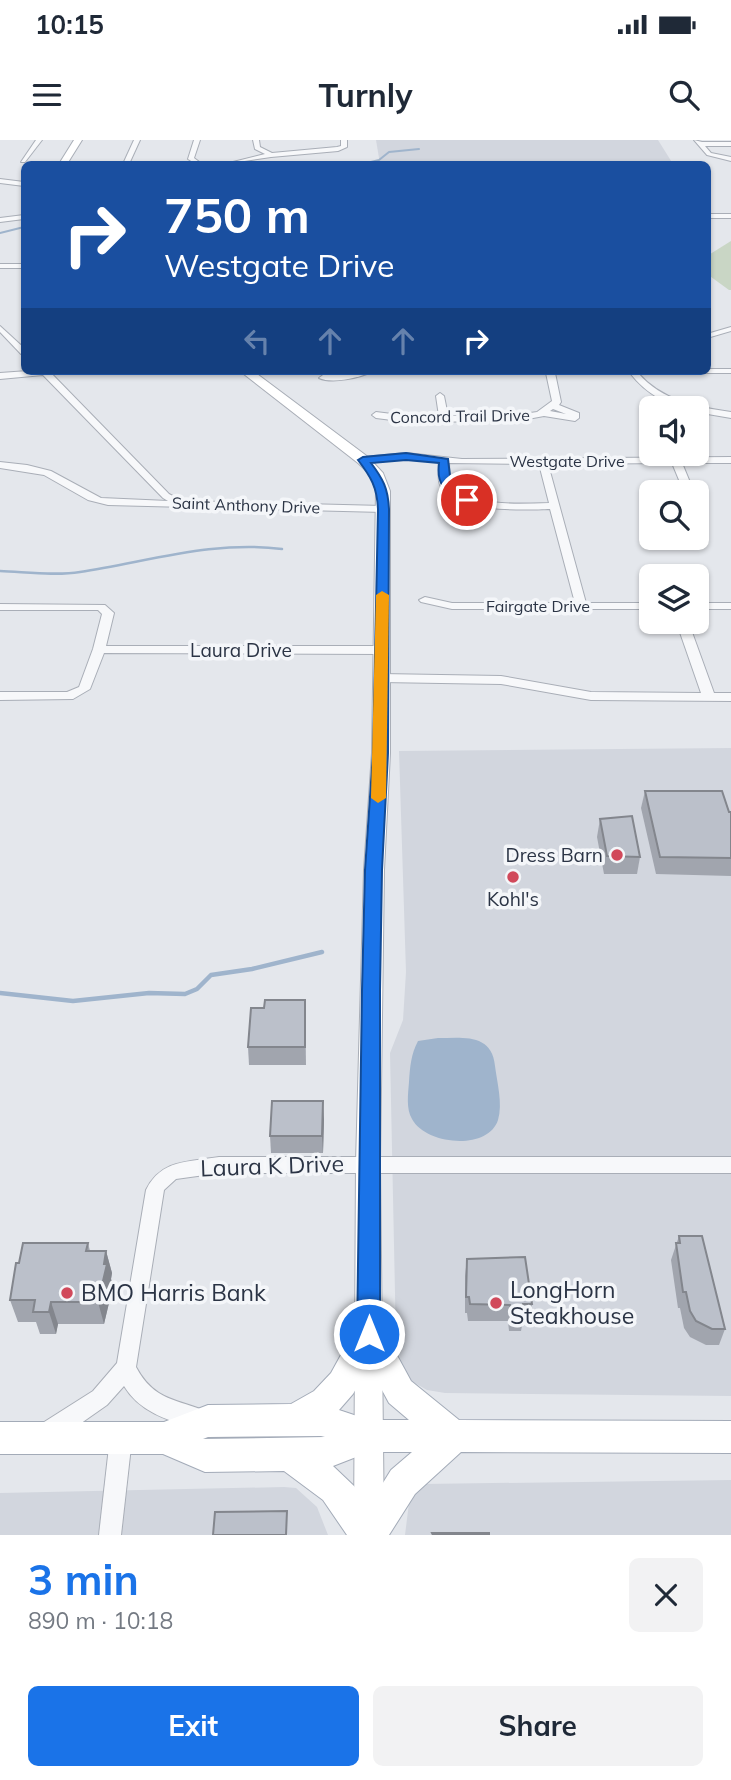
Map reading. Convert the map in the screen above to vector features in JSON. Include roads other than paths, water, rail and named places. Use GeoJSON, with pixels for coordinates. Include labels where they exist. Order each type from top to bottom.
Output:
{"type":"FeatureCollection","features":[{"type":"Feature","properties":{"kind":"main road"},"geometry":{"type":"LineString","coordinates":[[65,161],[78,140]]}},
{"type":"Feature","properties":{"kind":"main road"},"geometry":{"type":"LineString","coordinates":[[251,375],[359,456],[379,480],[383,491],[381,753],[374,870],[368,1163],[368,1535]]}},
{"type":"Feature","properties":{"kind":"main road"},"geometry":{"type":"LineString","coordinates":[[293,1420],[319,1408],[340,1389],[369,1334]]}},
{"type":"Feature","properties":{"kind":"main road"},"geometry":{"type":"LineString","coordinates":[[369,1334],[400,1392],[454,1437]]}},
{"type":"Feature","properties":{"kind":"main road"},"geometry":{"type":"LineString","coordinates":[[0,1438],[164,1438],[208,1421],[293,1420],[321,1420],[369,1436],[731,1437]]}},
{"type":"Feature","properties":{"kind":"main road"},"geometry":{"type":"LineString","coordinates":[[164,1438],[205,1456],[320,1455],[369,1436]]}},
{"type":"Feature","properties":{"kind":"main road"},"geometry":{"type":"LineString","coordinates":[[368,1535],[403,1482],[454,1437]]}},
{"type":"Feature","properties":{"kind":"main road"},"geometry":{"type":"LineString","coordinates":[[286,1455],[327,1479],[368,1535]]}},
{"type":"Feature","properties":{"kind":"street"},"geometry":{"type":"LineString","coordinates":[[23,161],[39,140]]}},
{"type":"Feature","properties":{"kind":"street"},"geometry":{"type":"LineString","coordinates":[[128,161],[137,140]]}},
{"type":"Feature","properties":{"kind":"street"},"geometry":{"type":"LineString","coordinates":[[194,161],[191,159],[197,140]]}},
{"type":"Feature","properties":{"kind":"street"},"geometry":{"type":"LineString","coordinates":[[256,140],[257,148],[271,155]]}},
{"type":"Feature","properties":{"kind":"street"},"geometry":{"type":"LineString","coordinates":[[242,161],[271,155],[338,149],[344,147],[344,140]]}},
{"type":"Feature","properties":{"kind":"street"},"geometry":{"type":"LineString","coordinates":[[699,142],[731,144]]}},
{"type":"Feature","properties":{"kind":"street"},"geometry":{"type":"LineString","coordinates":[[699,142],[709,154],[731,159]]}},
{"type":"Feature","properties":{"kind":"street"},"geometry":{"type":"LineString","coordinates":[[0,181],[21,184]]}},
{"type":"Feature","properties":{"kind":"street"},"geometry":{"type":"LineString","coordinates":[[711,216],[731,216]]}},
{"type":"Feature","properties":{"kind":"street"},"geometry":{"type":"LineString","coordinates":[[0,220],[21,217]]}},
{"type":"Feature","properties":{"kind":"street"},"geometry":{"type":"LineString","coordinates":[[0,266],[21,266]]}},
{"type":"Feature","properties":{"kind":"street"},"geometry":{"type":"LineString","coordinates":[[0,328],[21,349]]}},
{"type":"Feature","properties":{"kind":"street"},"geometry":{"type":"LineString","coordinates":[[711,334],[730,330]]}},
{"type":"Feature","properties":{"kind":"street"},"geometry":{"type":"LineString","coordinates":[[711,371],[731,371]]}},
{"type":"Feature","properties":{"kind":"street"},"geometry":{"type":"LineString","coordinates":[[0,376],[21,374]]}},
{"type":"Feature","properties":{"kind":"street"},"geometry":{"type":"LineString","coordinates":[[47,375],[161,491],[186,504]]}},
{"type":"Feature","properties":{"kind":"street"},"geometry":{"type":"LineString","coordinates":[[323,378],[352,375]]}},
{"type":"Feature","properties":{"kind":"street","name":"Concord Trail Drive"},"geometry":{"type":"LineString","coordinates":[[544,413],[555,406],[557,395],[551,375]]}},
{"type":"Feature","properties":{"kind":"street"},"geometry":{"type":"LineString","coordinates":[[635,375],[638,380],[664,396]]}},
{"type":"Feature","properties":{"kind":"street"},"geometry":{"type":"LineString","coordinates":[[440,396],[444,418]]}},
{"type":"Feature","properties":{"kind":"street","name":"Concord Trail Drive"},"geometry":{"type":"LineString","coordinates":[[376,415],[400,419],[517,418],[544,413],[575,418],[570,411],[555,406]]}},
{"type":"Feature","properties":{"kind":"street"},"geometry":{"type":"LineString","coordinates":[[709,411],[731,415]]}},
{"type":"Feature","properties":{"kind":"street","name":"Westgate Drive"},"geometry":{"type":"LineString","coordinates":[[359,456],[406,456],[444,461],[639,460]]}},
{"type":"Feature","properties":{"kind":"street","name":"Westgate Drive"},"geometry":{"type":"LineString","coordinates":[[709,460],[731,460]]}},
{"type":"Feature","properties":{"kind":"street"},"geometry":{"type":"LineString","coordinates":[[444,461],[443,475],[446,485],[467,500],[489,505],[555,506]]}},
{"type":"Feature","properties":{"kind":"street"},"geometry":{"type":"LineString","coordinates":[[544,461],[581,606]]}},
{"type":"Feature","properties":{"kind":"street","name":"Saint Anthony Drive"},"geometry":{"type":"LineString","coordinates":[[0,464],[42,471],[63,480],[89,498],[108,502],[383,509]]}},
{"type":"Feature","properties":{"kind":"street"},"geometry":{"type":"LineString","coordinates":[[139,503],[157,499],[161,491]]}},
{"type":"Feature","properties":{"kind":"street","name":"Fairgate Drive"},"geometry":{"type":"LineString","coordinates":[[425,600],[452,606],[639,606]]}},
{"type":"Feature","properties":{"kind":"street"},"geometry":{"type":"LineString","coordinates":[[709,606],[731,606]]}},
{"type":"Feature","properties":{"kind":"street"},"geometry":{"type":"LineString","coordinates":[[0,607],[101,607],[108,613],[99,649],[84,689],[69,696],[0,696]]}},
{"type":"Feature","properties":{"kind":"street"},"geometry":{"type":"LineString","coordinates":[[687,634],[709,697]]}},
{"type":"Feature","properties":{"kind":"street","name":"Laura Drive"},"geometry":{"type":"LineString","coordinates":[[99,649],[382,650]]}},
{"type":"Feature","properties":{"kind":"street"},"geometry":{"type":"LineString","coordinates":[[382,678],[501,680],[591,696],[731,697]]}},
{"type":"Feature","properties":{"kind":"street","name":"Laura K Drive"},"geometry":{"type":"LineString","coordinates":[[126,1368],[155,1190],[167,1175],[219,1165],[731,1165]]}},
{"type":"Feature","properties":{"kind":"street"},"geometry":{"type":"LineString","coordinates":[[41,1438],[100,1398],[126,1368],[135,1388],[153,1405],[208,1421]]}},
{"type":"Feature","properties":{"kind":"street"},"geometry":{"type":"LineString","coordinates":[[110,1535],[121,1438]]}},
{"type":"Feature","properties":{"kind":"water"},"geometry":{"type":"Polygon","coordinates":[[[438,1038],[475,1040],[488,1048],[493,1055],[500,1107],[498,1120],[492,1130],[482,1137],[456,1141],[443,1139],[419,1128],[410,1115],[408,1091],[414,1051],[418,1041],[438,1038]]]}},
{"type":"Feature","properties":{"kind":"waterway"},"geometry":{"type":"LineString","coordinates":[[375,161],[389,152],[419,149]]}},
{"type":"Feature","properties":{"kind":"waterway"},"geometry":{"type":"LineString","coordinates":[[0,233],[21,228]]}},
{"type":"Feature","properties":{"kind":"waterway"},"geometry":{"type":"LineString","coordinates":[[0,571],[70,573],[231,547],[282,549]]}},
{"type":"Feature","properties":{"kind":"waterway"},"geometry":{"type":"LineString","coordinates":[[0,993],[73,1001],[149,993],[185,994],[197,989],[211,975],[252,969],[322,952]]}},
{"type":"Feature","properties":{"kind":"place","name":"Dress Barn"},"geometry":{"type":"Point","coordinates":[617,855]}},
{"type":"Feature","properties":{"kind":"place","name":"Kohl's"},"geometry":{"type":"Point","coordinates":[513,877]}},
{"type":"Feature","properties":{"kind":"place","name":"BMO Harris Bank"},"geometry":{"type":"Point","coordinates":[67,1293]}},
{"type":"Feature","properties":{"kind":"place","name":"LongHorn Steakhouse"},"geometry":{"type":"Point","coordinates":[496,1303]}}]}
